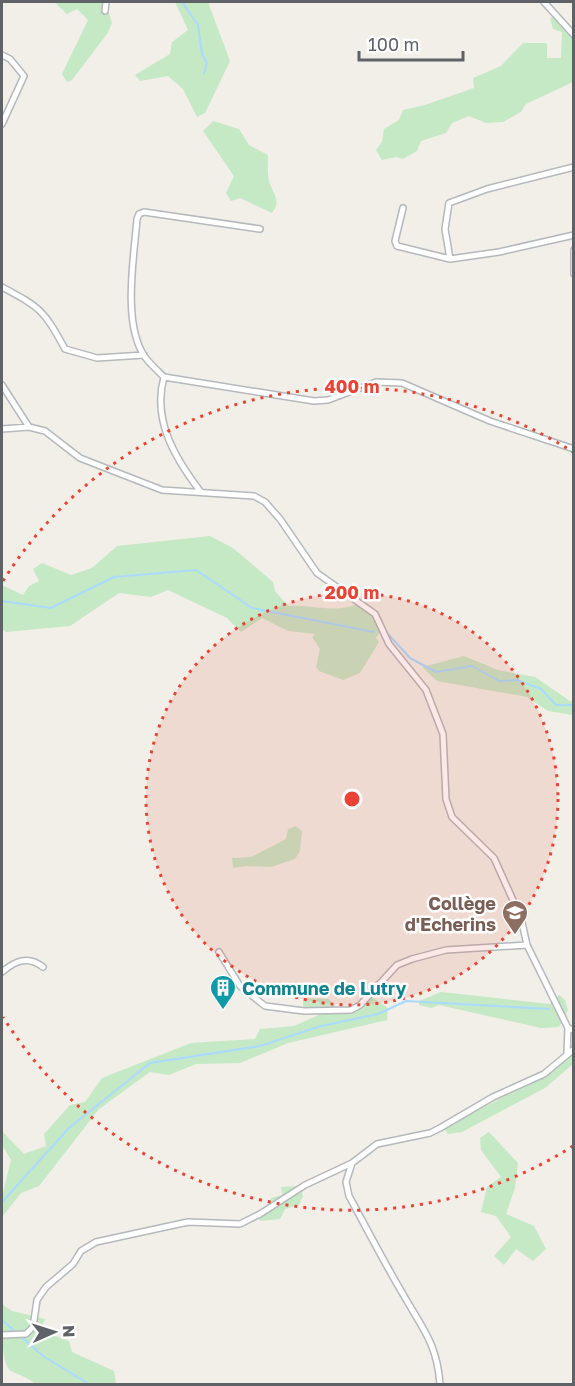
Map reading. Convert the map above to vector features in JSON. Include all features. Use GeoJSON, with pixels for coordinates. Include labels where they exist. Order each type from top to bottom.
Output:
{"type":"FeatureCollection","features":[{"type":"Feature","properties":{"kind":"street"},"geometry":{"type":"LineString","coordinates":[[105,11],[106,2]]}},
{"type":"Feature","properties":{"kind":"street"},"geometry":{"type":"LineString","coordinates":[[544,2],[573,35]]}},
{"type":"Feature","properties":{"kind":"street"},"geometry":{"type":"LineString","coordinates":[[2,55],[10,59],[24,76],[2,124]]}},
{"type":"Feature","properties":{"kind":"street"},"geometry":{"type":"LineString","coordinates":[[450,259],[445,229],[449,203],[466,196],[573,167]]}},
{"type":"Feature","properties":{"kind":"street"},"geometry":{"type":"LineString","coordinates":[[403,208],[395,241],[397,246],[450,259],[499,252],[573,235]]}},
{"type":"Feature","properties":{"kind":"street"},"geometry":{"type":"LineString","coordinates":[[260,229],[139,214],[130,295],[133,322],[144,356],[164,377],[314,400],[328,400],[376,382],[402,383],[490,421],[573,449]]}},
{"type":"Feature","properties":{"kind":"street"},"geometry":{"type":"LineString","coordinates":[[573,250],[573,274]]}},
{"type":"Feature","properties":{"kind":"street"},"geometry":{"type":"LineString","coordinates":[[2,288],[38,307],[47,316],[65,349],[97,358],[144,356]]}},
{"type":"Feature","properties":{"kind":"street"},"geometry":{"type":"LineString","coordinates":[[164,377],[160,390],[161,412],[167,438],[179,462],[200,491]]}},
{"type":"Feature","properties":{"kind":"street"},"geometry":{"type":"LineString","coordinates":[[2,385],[29,427]]}},
{"type":"Feature","properties":{"kind":"street"},"geometry":{"type":"LineString","coordinates":[[2,429],[29,427],[45,431],[80,458],[173,492],[200,491],[254,496],[265,502],[280,519],[304,558],[317,573],[375,614],[389,644],[413,670],[431,700],[443,734],[446,799],[452,818],[494,858],[521,918],[527,945],[571,1029],[567,1053]]}},
{"type":"Feature","properties":{"kind":"street"},"geometry":{"type":"LineString","coordinates":[[219,952],[240,987],[265,1006],[304,1011],[351,1010],[360,1005],[397,965],[412,959],[446,950],[527,945]]}},
{"type":"Feature","properties":{"kind":"street"},"geometry":{"type":"LineString","coordinates":[[2,972],[16,961],[35,961],[43,967]]}},
{"type":"Feature","properties":{"kind":"street"},"geometry":{"type":"LineString","coordinates":[[2,1335],[26,1334],[33,1327],[37,1300],[46,1287],[73,1264],[81,1251],[96,1242],[188,1222],[240,1224],[305,1185],[352,1163],[377,1144],[441,1128],[493,1097],[544,1074],[559,1064],[573,1049]]}},
{"type":"Feature","properties":{"kind":"street"},"geometry":{"type":"LineString","coordinates":[[352,1163],[346,1182],[349,1196],[407,1301],[426,1329],[434,1346],[440,1384]]}},
{"type":"Feature","properties":{"kind":"green space"},"geometry":{"type":"Polygon","coordinates":[[[54,2],[100,2],[107,7],[112,23],[107,34],[72,80],[67,82],[62,74],[88,20],[77,9],[67,14],[54,2]]]}},
{"type":"Feature","properties":{"kind":"green space"},"geometry":{"type":"Polygon","coordinates":[[[175,2],[208,2],[230,61],[205,113],[197,117],[183,89],[168,76],[140,81],[135,75],[170,54],[172,42],[188,30],[175,2]]]}},
{"type":"Feature","properties":{"kind":"green space"},"geometry":{"type":"Polygon","coordinates":[[[561,17],[573,30],[573,82],[526,104],[521,112],[503,122],[486,123],[469,116],[452,123],[446,133],[421,141],[417,151],[403,159],[396,157],[382,160],[376,150],[382,142],[384,129],[399,120],[403,110],[474,88],[473,78],[501,66],[523,43],[547,43],[547,58],[561,58],[562,32],[553,29],[550,18],[561,17]]]}},
{"type":"Feature","properties":{"kind":"green space"},"geometry":{"type":"Polygon","coordinates":[[[213,121],[239,129],[249,145],[268,155],[268,178],[276,197],[272,213],[240,198],[231,201],[226,193],[234,176],[203,131],[213,121]]]}},
{"type":"Feature","properties":{"kind":"green space"},"geometry":{"type":"Polygon","coordinates":[[[210,536],[233,548],[273,582],[275,591],[288,606],[340,608],[357,604],[370,614],[381,630],[376,638],[379,642],[360,673],[343,680],[319,671],[316,667],[320,649],[312,637],[315,634],[288,631],[262,618],[241,632],[227,618],[168,590],[151,597],[119,593],[70,626],[6,632],[2,629],[2,585],[23,595],[29,586],[39,581],[33,569],[42,563],[71,575],[92,568],[117,546],[210,536]]]}},
{"type":"Feature","properties":{"kind":"green space"},"geometry":{"type":"Polygon","coordinates":[[[464,656],[498,670],[535,677],[570,701],[573,700],[573,715],[548,711],[527,697],[437,681],[422,667],[464,656]]]}},
{"type":"Feature","properties":{"kind":"green space"},"geometry":{"type":"Polygon","coordinates":[[[296,826],[302,831],[300,851],[295,859],[271,867],[233,868],[232,858],[251,857],[286,839],[288,829],[296,826]]]}},
{"type":"Feature","properties":{"kind":"green space"},"geometry":{"type":"Polygon","coordinates":[[[441,992],[550,1004],[559,995],[565,1000],[568,1010],[559,1027],[541,1028],[439,1005],[431,1008],[419,1005],[419,1001],[441,992]]]}},
{"type":"Feature","properties":{"kind":"green space"},"geometry":{"type":"Polygon","coordinates":[[[370,996],[388,1008],[387,1020],[288,1043],[240,1063],[196,1064],[169,1075],[150,1072],[99,1109],[39,1186],[21,1193],[2,1217],[2,1197],[11,1160],[2,1145],[2,1131],[24,1154],[46,1146],[44,1134],[70,1105],[85,1102],[102,1078],[191,1043],[255,1039],[260,1029],[294,1026],[319,1015],[303,1006],[303,998],[329,999],[339,1011],[355,1011],[370,996]]]}},
{"type":"Feature","properties":{"kind":"green space"},"geometry":{"type":"Polygon","coordinates":[[[573,1051],[573,1064],[545,1088],[462,1132],[448,1134],[444,1128],[546,1075],[560,1065],[573,1051]]]}},
{"type":"Feature","properties":{"kind":"green space"},"geometry":{"type":"Polygon","coordinates":[[[489,1132],[518,1163],[515,1188],[506,1214],[534,1226],[546,1249],[533,1261],[516,1249],[504,1265],[494,1256],[511,1237],[496,1216],[481,1212],[487,1187],[501,1177],[481,1150],[480,1138],[489,1132]]]}},
{"type":"Feature","properties":{"kind":"green space"},"geometry":{"type":"Polygon","coordinates":[[[300,1186],[303,1196],[299,1205],[285,1209],[280,1219],[260,1221],[258,1213],[268,1207],[271,1198],[282,1195],[281,1187],[300,1186]]]}},
{"type":"Feature","properties":{"kind":"green space"},"geometry":{"type":"Polygon","coordinates":[[[2,1304],[12,1311],[45,1319],[41,1331],[69,1341],[72,1352],[114,1371],[116,1384],[35,1384],[11,1371],[7,1366],[3,1351],[2,1304]]]}},
{"type":"Feature","properties":{"kind":"waterway"},"geometry":{"type":"LineString","coordinates":[[182,2],[198,25],[202,54],[207,63],[204,74]]}},
{"type":"Feature","properties":{"kind":"waterway"},"geometry":{"type":"LineString","coordinates":[[2,601],[51,608],[114,577],[196,570],[252,608],[374,632]]}},
{"type":"Feature","properties":{"kind":"waterway"},"geometry":{"type":"LineString","coordinates":[[388,634],[410,658],[436,672],[472,666],[499,681],[517,680],[541,689],[556,705],[574,705]]}},
{"type":"Feature","properties":{"kind":"waterway"},"geometry":{"type":"LineString","coordinates":[[2,1202],[69,1128],[150,1063],[260,1046],[321,1026],[378,1014],[406,1001],[549,1009]]}},
{"type":"Feature","properties":{"kind":"waterway"},"geometry":{"type":"LineString","coordinates":[[2,1320],[43,1356],[89,1384]]}},
{"type":"Feature","properties":{"kind":"place","name":"Collège d'Echerins"},"geometry":{"type":"Point","coordinates":[515,936]}},
{"type":"Feature","properties":{"kind":"place","name":"Commune de Lutry"},"geometry":{"type":"Point","coordinates":[223,1011]}}]}
